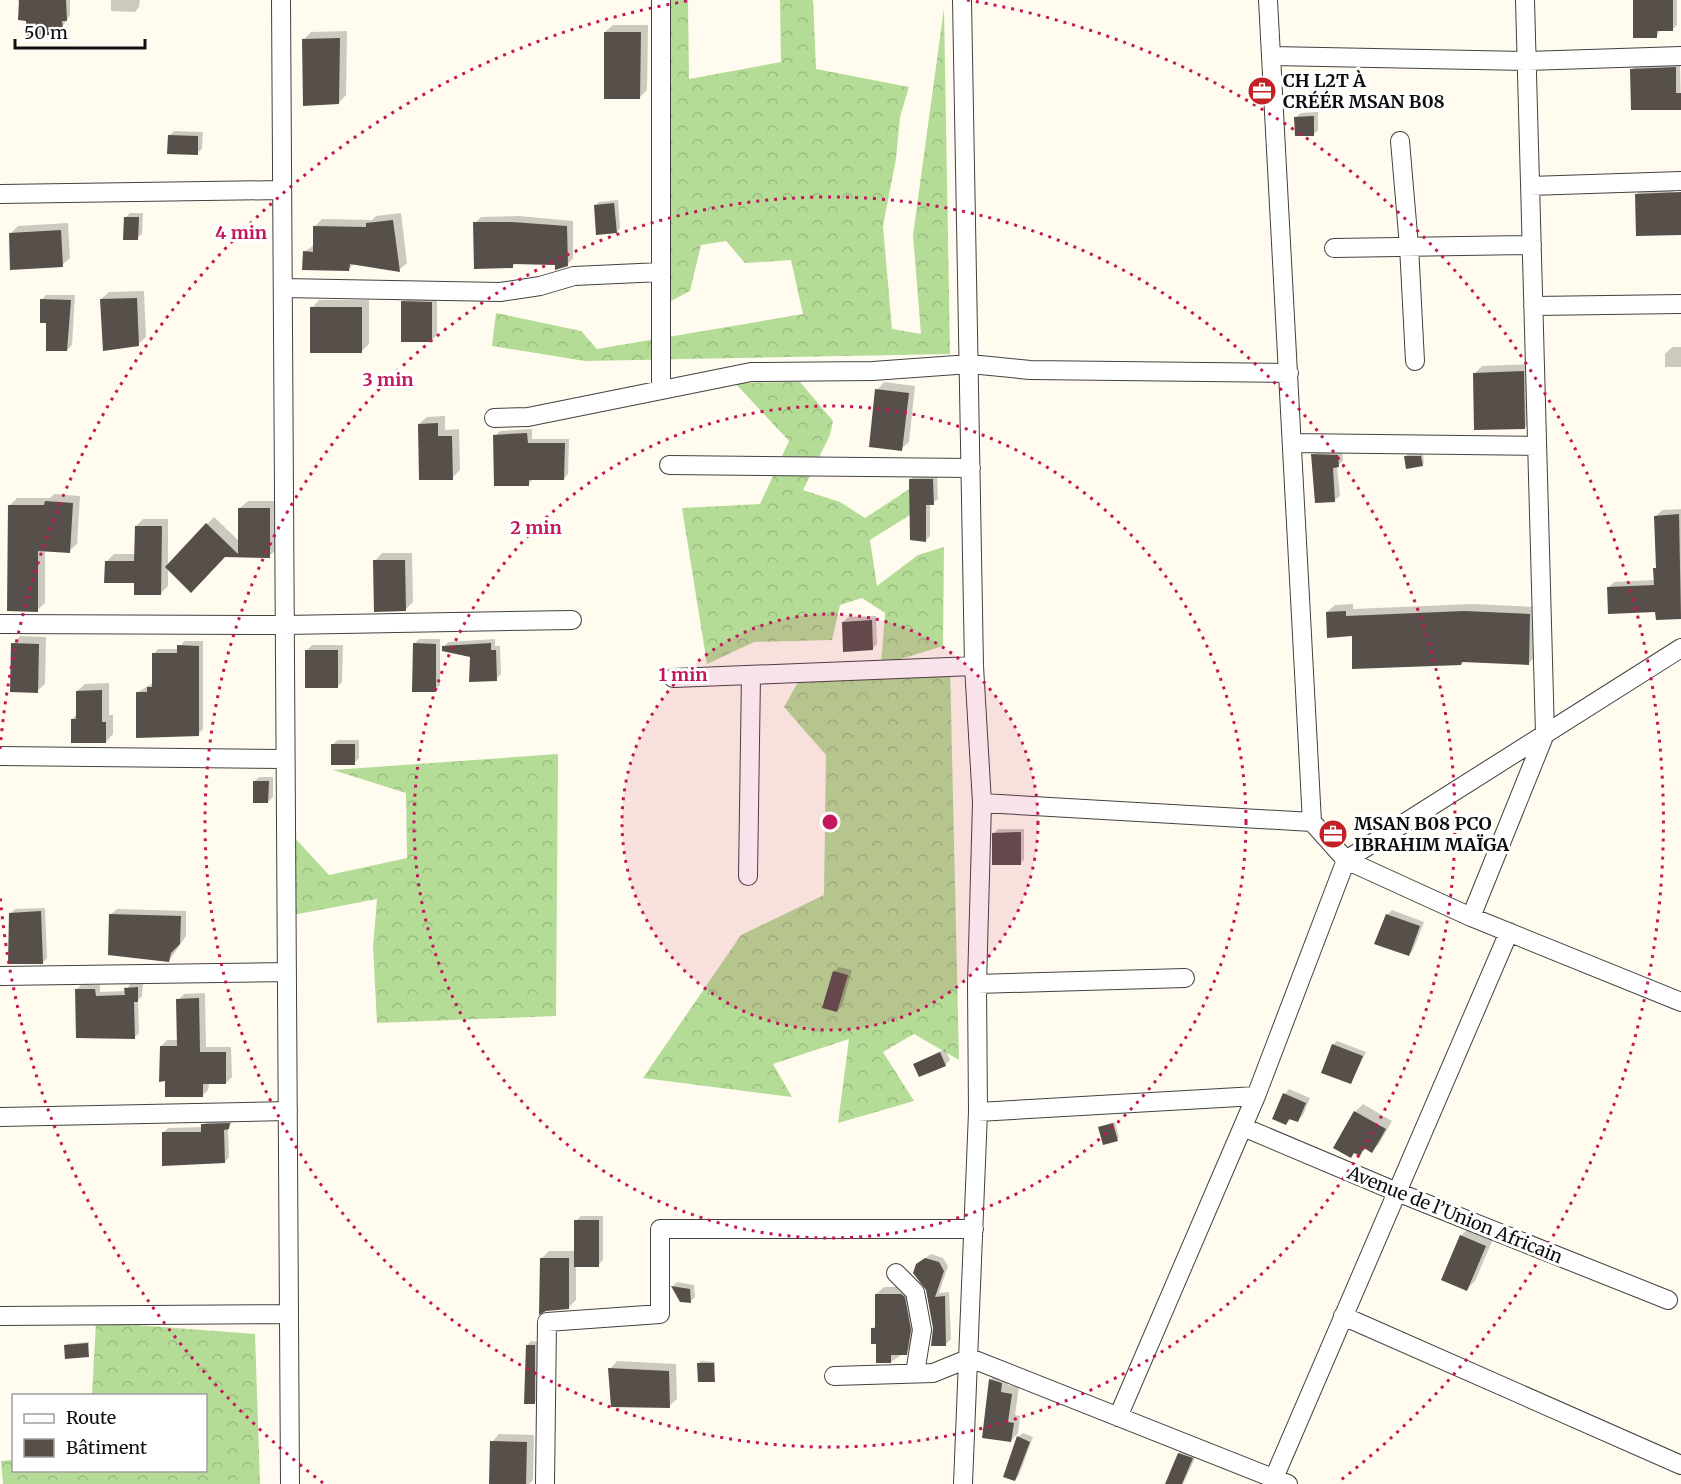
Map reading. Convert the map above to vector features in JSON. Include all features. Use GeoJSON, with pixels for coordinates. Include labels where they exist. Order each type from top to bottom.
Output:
{"type":"FeatureCollection","features":[{"type":"Feature","properties":{"kind":"street"},"geometry":{"type":"LineString","coordinates":[[281,0],[290,1484]]}},
{"type":"Feature","properties":{"kind":"street"},"geometry":{"type":"LineString","coordinates":[[661,388],[662,0]]}},
{"type":"Feature","properties":{"kind":"street"},"geometry":{"type":"LineString","coordinates":[[962,0],[974,666],[982,802],[977,984],[978,1112],[970,1358],[963,1484]]}},
{"type":"Feature","properties":{"kind":"street"},"geometry":{"type":"LineString","coordinates":[[1269,0],[1312,822],[1346,860],[1471,917],[1681,1002]]}},
{"type":"Feature","properties":{"kind":"street"},"geometry":{"type":"LineString","coordinates":[[1471,917],[1545,734],[1525,0]]}},
{"type":"Feature","properties":{"kind":"street"},"geometry":{"type":"LineString","coordinates":[[1272,56],[1527,62],[1681,56]]}},
{"type":"Feature","properties":{"kind":"street"},"geometry":{"type":"LineString","coordinates":[[1400,141],[1409,246],[1414,362]]}},
{"type":"Feature","properties":{"kind":"street"},"geometry":{"type":"LineString","coordinates":[[1530,186],[1681,181]]}},
{"type":"Feature","properties":{"kind":"street"},"geometry":{"type":"LineString","coordinates":[[0,194],[282,190]]}},
{"type":"Feature","properties":{"kind":"street"},"geometry":{"type":"LineString","coordinates":[[1334,248],[1532,246]]}},
{"type":"Feature","properties":{"kind":"street"},"geometry":{"type":"LineString","coordinates":[[282,288],[500,292],[540,286],[574,276],[661,272]]}},
{"type":"Feature","properties":{"kind":"street"},"geometry":{"type":"LineString","coordinates":[[1533,306],[1681,304]]}},
{"type":"Feature","properties":{"kind":"street"},"geometry":{"type":"LineString","coordinates":[[495,418],[528,417],[661,388],[751,372],[873,371],[970,364],[1030,370],[1289,373]]}},
{"type":"Feature","properties":{"kind":"street"},"geometry":{"type":"LineString","coordinates":[[1292,443],[1537,446]]}},
{"type":"Feature","properties":{"kind":"street"},"geometry":{"type":"LineString","coordinates":[[669,465],[971,468]]}},
{"type":"Feature","properties":{"kind":"street"},"geometry":{"type":"LineString","coordinates":[[0,624],[285,625],[572,620]]}},
{"type":"Feature","properties":{"kind":"street"},"geometry":{"type":"LineString","coordinates":[[1119,1417],[1256,1096],[1346,860],[1681,648]]}},
{"type":"Feature","properties":{"kind":"street"},"geometry":{"type":"LineString","coordinates":[[673,678],[974,666]]}},
{"type":"Feature","properties":{"kind":"street"},"geometry":{"type":"LineString","coordinates":[[748,876],[751,675]]}},
{"type":"Feature","properties":{"kind":"street"},"geometry":{"type":"LineString","coordinates":[[0,756],[285,759]]}},
{"type":"Feature","properties":{"kind":"street"},"geometry":{"type":"LineString","coordinates":[[982,802],[1312,822]]}},
{"type":"Feature","properties":{"kind":"street"},"geometry":{"type":"LineString","coordinates":[[834,1376],[933,1373],[970,1358],[1281,1481],[1343,1316],[1509,932]]}},
{"type":"Feature","properties":{"kind":"street"},"geometry":{"type":"LineString","coordinates":[[0,976],[287,972]]}},
{"type":"Feature","properties":{"kind":"street"},"geometry":{"type":"LineString","coordinates":[[977,984],[1185,978]]}},
{"type":"Feature","properties":{"kind":"street"},"geometry":{"type":"LineString","coordinates":[[978,1112],[1256,1096]]}},
{"type":"Feature","properties":{"kind":"street"},"geometry":{"type":"LineString","coordinates":[[0,1117],[288,1111]]}},
{"type":"Feature","properties":{"kind":"street","name":"Avenue de l’Union Africain"},"geometry":{"type":"LineString","coordinates":[[1243,1127],[1397,1192],[1668,1300]]}},
{"type":"Feature","properties":{"kind":"street"},"geometry":{"type":"LineString","coordinates":[[545,1484],[547,1322],[660,1314],[660,1229],[974,1229]]}},
{"type":"Feature","properties":{"kind":"street"},"geometry":{"type":"LineString","coordinates":[[896,1273],[915,1292],[922,1330],[915,1373]]}},
{"type":"Feature","properties":{"kind":"street"},"geometry":{"type":"LineString","coordinates":[[0,1316],[289,1314]]}},
{"type":"Feature","properties":{"kind":"street"},"geometry":{"type":"LineString","coordinates":[[1343,1316],[1681,1465]]}},
{"type":"Feature","properties":{"kind":"green space"},"geometry":{"type":"Polygon","coordinates":[[[663,0],[688,0],[689,79],[781,62],[780,0],[813,0],[816,69],[909,87],[900,117],[896,159],[883,226],[892,329],[921,334],[913,235],[944,8],[950,354],[585,361],[492,346],[496,313],[581,331],[597,349],[803,314],[791,260],[745,263],[726,241],[701,245],[690,291],[654,310],[663,0]]]}},
{"type":"Feature","properties":{"kind":"green space"},"geometry":{"type":"Polygon","coordinates":[[[800,382],[833,421],[830,435],[803,490],[840,502],[865,518],[911,488],[926,505],[870,540],[877,586],[918,555],[944,547],[943,646],[881,665],[885,613],[862,598],[840,605],[832,640],[754,642],[707,664],[682,508],[760,504],[789,441],[735,383],[800,382]]]}},
{"type":"Feature","properties":{"kind":"green space"},"geometry":{"type":"Polygon","coordinates":[[[950,666],[959,1060],[914,1034],[883,1052],[914,1101],[838,1123],[849,1039],[773,1064],[792,1097],[643,1078],[741,935],[824,895],[826,755],[784,707],[802,675],[950,666]]]}},
{"type":"Feature","properties":{"kind":"green space"},"geometry":{"type":"Polygon","coordinates":[[[558,754],[556,1016],[377,1023],[373,947],[377,899],[293,915],[293,836],[329,875],[407,858],[406,793],[333,770],[558,754]]]}},
{"type":"Feature","properties":{"kind":"green space"},"geometry":{"type":"Polygon","coordinates":[[[96,1322],[255,1334],[260,1484],[3,1484],[1,1461],[12,1460],[12,1472],[207,1472],[207,1394],[92,1394],[96,1322]]]}},
{"type":"Feature","properties":{"kind":"building"},"geometry":{"type":"Polygon","coordinates":[[[19,0],[66,0],[67,21],[62,21],[63,29],[49,29],[49,35],[27,36],[26,21],[18,20],[19,0]]]}},
{"type":"Feature","properties":{"kind":"building"},"geometry":{"type":"Polygon","coordinates":[[[1633,0],[1673,0],[1673,31],[1657,31],[1657,38],[1633,38],[1633,0]]]}},
{"type":"Feature","properties":{"kind":"building"},"geometry":{"type":"Polygon","coordinates":[[[604,32],[641,32],[640,99],[604,99],[604,32]]]}},
{"type":"Feature","properties":{"kind":"building"},"geometry":{"type":"Polygon","coordinates":[[[340,38],[339,104],[303,106],[302,39],[340,38]]]}},
{"type":"Feature","properties":{"kind":"building"},"geometry":{"type":"Polygon","coordinates":[[[1676,67],[1676,93],[1681,93],[1681,110],[1631,110],[1630,69],[1676,67]]]}},
{"type":"Feature","properties":{"kind":"building"},"geometry":{"type":"Polygon","coordinates":[[[1314,116],[1314,136],[1295,136],[1294,117],[1314,116]]]}},
{"type":"Feature","properties":{"kind":"building"},"geometry":{"type":"Polygon","coordinates":[[[168,135],[198,136],[198,155],[167,154],[168,135]]]}},
{"type":"Feature","properties":{"kind":"building"},"geometry":{"type":"Polygon","coordinates":[[[1681,192],[1681,235],[1636,236],[1635,194],[1681,192]]]}},
{"type":"Feature","properties":{"kind":"building"},"geometry":{"type":"Polygon","coordinates":[[[614,203],[617,233],[596,235],[594,205],[614,203]]]}},
{"type":"Feature","properties":{"kind":"building"},"geometry":{"type":"Polygon","coordinates":[[[124,217],[139,217],[138,240],[123,240],[124,217]]]}},
{"type":"Feature","properties":{"kind":"building"},"geometry":{"type":"Polygon","coordinates":[[[393,220],[400,272],[350,264],[349,271],[302,270],[303,251],[313,252],[313,226],[366,227],[366,223],[393,220]]]}},
{"type":"Feature","properties":{"kind":"building"},"geometry":{"type":"Polygon","coordinates":[[[473,222],[567,226],[568,266],[555,270],[555,265],[513,264],[513,268],[474,269],[473,222]]]}},
{"type":"Feature","properties":{"kind":"building"},"geometry":{"type":"Polygon","coordinates":[[[61,230],[63,267],[10,270],[9,233],[61,230]]]}},
{"type":"Feature","properties":{"kind":"building"},"geometry":{"type":"Polygon","coordinates":[[[137,298],[139,346],[103,351],[100,299],[137,298]]]}},
{"type":"Feature","properties":{"kind":"building"},"geometry":{"type":"Polygon","coordinates":[[[40,299],[71,300],[67,351],[46,351],[46,323],[40,323],[40,299]]]}},
{"type":"Feature","properties":{"kind":"building"},"geometry":{"type":"Polygon","coordinates":[[[401,301],[432,302],[432,342],[401,342],[401,301]]]}},
{"type":"Feature","properties":{"kind":"building"},"geometry":{"type":"Polygon","coordinates":[[[310,307],[362,307],[362,353],[310,353],[310,307]]]}},
{"type":"Feature","properties":{"kind":"building"},"geometry":{"type":"Polygon","coordinates":[[[1524,371],[1525,429],[1474,430],[1473,373],[1524,371]]]}},
{"type":"Feature","properties":{"kind":"building"},"geometry":{"type":"Polygon","coordinates":[[[875,389],[909,393],[902,451],[869,447],[875,389]]]}},
{"type":"Feature","properties":{"kind":"building"},"geometry":{"type":"Polygon","coordinates":[[[438,423],[438,436],[452,436],[453,480],[419,480],[418,424],[438,423]]]}},
{"type":"Feature","properties":{"kind":"building"},"geometry":{"type":"Polygon","coordinates":[[[527,433],[528,443],[565,443],[564,480],[529,480],[529,486],[494,486],[493,435],[527,433]]]}},
{"type":"Feature","properties":{"kind":"building"},"geometry":{"type":"Polygon","coordinates":[[[1311,454],[1338,455],[1339,467],[1333,468],[1335,502],[1315,503],[1311,454]]]}},
{"type":"Feature","properties":{"kind":"building"},"geometry":{"type":"Polygon","coordinates":[[[1404,456],[1421,456],[1423,466],[1406,469],[1404,456]]]}},
{"type":"Feature","properties":{"kind":"building"},"geometry":{"type":"Polygon","coordinates":[[[909,479],[933,479],[934,505],[926,505],[926,542],[910,540],[909,479]]]}},
{"type":"Feature","properties":{"kind":"building"},"geometry":{"type":"Polygon","coordinates":[[[45,501],[73,503],[70,553],[38,551],[38,612],[7,611],[8,505],[44,505],[45,501]]]}},
{"type":"Feature","properties":{"kind":"building"},"geometry":{"type":"Polygon","coordinates":[[[238,508],[270,508],[270,558],[225,557],[191,593],[165,567],[206,523],[238,554],[238,508]]]}},
{"type":"Feature","properties":{"kind":"building"},"geometry":{"type":"Polygon","coordinates":[[[1679,514],[1681,619],[1656,620],[1655,612],[1608,614],[1607,587],[1654,585],[1653,568],[1656,568],[1654,516],[1679,514]]]}},
{"type":"Feature","properties":{"kind":"building"},"geometry":{"type":"Polygon","coordinates":[[[135,526],[162,526],[161,595],[134,595],[134,583],[104,583],[105,561],[134,561],[135,526]]]}},
{"type":"Feature","properties":{"kind":"building"},"geometry":{"type":"Polygon","coordinates":[[[373,560],[405,560],[406,611],[374,612],[373,560]]]}},
{"type":"Feature","properties":{"kind":"building"},"geometry":{"type":"Polygon","coordinates":[[[1346,611],[1346,616],[1464,611],[1530,614],[1529,665],[1462,662],[1461,665],[1352,669],[1352,636],[1327,638],[1326,612],[1346,611]]]}},
{"type":"Feature","properties":{"kind":"building"},"geometry":{"type":"Polygon","coordinates":[[[872,620],[873,650],[843,652],[842,622],[872,620]]]}},
{"type":"Feature","properties":{"kind":"building"},"geometry":{"type":"Polygon","coordinates":[[[11,643],[39,644],[38,693],[10,692],[11,643]]]}},
{"type":"Feature","properties":{"kind":"building"},"geometry":{"type":"Polygon","coordinates":[[[413,643],[436,644],[436,692],[412,692],[413,643]]]}},
{"type":"Feature","properties":{"kind":"building"},"geometry":{"type":"Polygon","coordinates":[[[491,643],[491,650],[496,650],[497,681],[469,682],[470,657],[442,651],[442,646],[491,643]]]}},
{"type":"Feature","properties":{"kind":"building"},"geometry":{"type":"Polygon","coordinates":[[[177,645],[199,646],[199,736],[136,738],[136,692],[147,692],[147,687],[152,687],[152,653],[177,653],[177,645]]]}},
{"type":"Feature","properties":{"kind":"building"},"geometry":{"type":"Polygon","coordinates":[[[305,650],[338,650],[338,688],[305,688],[305,650]]]}},
{"type":"Feature","properties":{"kind":"building"},"geometry":{"type":"Polygon","coordinates":[[[102,690],[102,722],[106,722],[106,743],[71,743],[71,719],[76,719],[76,691],[102,690]]]}},
{"type":"Feature","properties":{"kind":"building"},"geometry":{"type":"Polygon","coordinates":[[[331,744],[355,744],[355,765],[331,765],[331,744]]]}},
{"type":"Feature","properties":{"kind":"building"},"geometry":{"type":"Polygon","coordinates":[[[253,781],[269,781],[268,803],[253,803],[253,781]]]}},
{"type":"Feature","properties":{"kind":"building"},"geometry":{"type":"Polygon","coordinates":[[[1021,832],[1021,865],[992,865],[992,833],[1021,832]]]}},
{"type":"Feature","properties":{"kind":"building"},"geometry":{"type":"Polygon","coordinates":[[[41,911],[43,964],[8,964],[9,913],[41,911]]]}},
{"type":"Feature","properties":{"kind":"building"},"geometry":{"type":"Polygon","coordinates":[[[109,914],[181,916],[180,944],[171,953],[169,962],[108,955],[109,914]]]}},
{"type":"Feature","properties":{"kind":"building"},"geometry":{"type":"Polygon","coordinates":[[[1386,914],[1420,926],[1409,956],[1374,944],[1386,914]]]}},
{"type":"Feature","properties":{"kind":"building"},"geometry":{"type":"Polygon","coordinates":[[[833,971],[848,975],[837,1012],[822,1008],[833,971]]]}},
{"type":"Feature","properties":{"kind":"building"},"geometry":{"type":"Polygon","coordinates":[[[138,987],[138,1002],[134,1002],[135,1039],[76,1038],[75,989],[95,989],[96,996],[125,995],[124,988],[138,987]]]}},
{"type":"Feature","properties":{"kind":"building"},"geometry":{"type":"Polygon","coordinates":[[[199,998],[200,1052],[226,1052],[226,1084],[203,1084],[203,1097],[165,1097],[165,1081],[159,1082],[160,1046],[177,1046],[176,999],[199,998]]]}},
{"type":"Feature","properties":{"kind":"building"},"geometry":{"type":"Polygon","coordinates":[[[1332,1044],[1363,1056],[1351,1084],[1321,1073],[1332,1044]]]}},
{"type":"Feature","properties":{"kind":"building"},"geometry":{"type":"Polygon","coordinates":[[[940,1052],[946,1066],[919,1077],[913,1064],[940,1052]]]}},
{"type":"Feature","properties":{"kind":"building"},"geometry":{"type":"Polygon","coordinates":[[[1283,1093],[1306,1103],[1298,1122],[1289,1119],[1286,1125],[1272,1119],[1283,1093]]]}},
{"type":"Feature","properties":{"kind":"building"},"geometry":{"type":"Polygon","coordinates":[[[1354,1111],[1386,1129],[1372,1153],[1364,1148],[1360,1156],[1354,1153],[1351,1158],[1333,1148],[1354,1111]]]}},
{"type":"Feature","properties":{"kind":"building"},"geometry":{"type":"Polygon","coordinates":[[[230,1123],[229,1129],[224,1130],[225,1163],[162,1166],[162,1132],[201,1132],[201,1124],[230,1123]]]}},
{"type":"Feature","properties":{"kind":"building"},"geometry":{"type":"Polygon","coordinates":[[[1113,1123],[1118,1141],[1103,1145],[1098,1127],[1113,1123]]]}},
{"type":"Feature","properties":{"kind":"building"},"geometry":{"type":"Polygon","coordinates":[[[574,1220],[599,1220],[599,1267],[574,1267],[574,1220]]]}},
{"type":"Feature","properties":{"kind":"building"},"geometry":{"type":"Polygon","coordinates":[[[1460,1235],[1486,1246],[1467,1291],[1441,1280],[1460,1235]]]}},
{"type":"Feature","properties":{"kind":"building"},"geometry":{"type":"Polygon","coordinates":[[[540,1258],[569,1258],[569,1309],[546,1311],[539,1315],[540,1258]]]}},
{"type":"Feature","properties":{"kind":"building"},"geometry":{"type":"Polygon","coordinates":[[[925,1258],[939,1262],[944,1271],[935,1297],[945,1296],[946,1346],[931,1346],[933,1328],[926,1290],[913,1273],[916,1264],[925,1258]]]}},
{"type":"Feature","properties":{"kind":"building"},"geometry":{"type":"Polygon","coordinates":[[[671,1286],[690,1289],[691,1303],[680,1302],[671,1286]]]}},
{"type":"Feature","properties":{"kind":"building"},"geometry":{"type":"Polygon","coordinates":[[[875,1294],[901,1294],[905,1297],[911,1330],[907,1355],[891,1355],[891,1363],[876,1363],[876,1344],[871,1344],[871,1328],[875,1328],[875,1294]]]}},
{"type":"Feature","properties":{"kind":"building"},"geometry":{"type":"Polygon","coordinates":[[[88,1343],[89,1357],[65,1359],[64,1345],[88,1343]]]}},
{"type":"Feature","properties":{"kind":"building"},"geometry":{"type":"Polygon","coordinates":[[[526,1345],[535,1345],[535,1404],[524,1404],[526,1345]]]}},
{"type":"Feature","properties":{"kind":"building"},"geometry":{"type":"Polygon","coordinates":[[[697,1363],[714,1363],[715,1382],[698,1382],[697,1363]]]}},
{"type":"Feature","properties":{"kind":"building"},"geometry":{"type":"Polygon","coordinates":[[[608,1368],[669,1371],[670,1408],[611,1407],[608,1368]]]}},
{"type":"Feature","properties":{"kind":"building"},"geometry":{"type":"Polygon","coordinates":[[[989,1379],[1002,1383],[1001,1392],[1012,1394],[1008,1422],[1014,1423],[1011,1442],[982,1438],[989,1379]]]}},
{"type":"Feature","properties":{"kind":"building"},"geometry":{"type":"Polygon","coordinates":[[[1017,1436],[1030,1442],[1015,1481],[1003,1477],[1017,1436]]]}},
{"type":"Feature","properties":{"kind":"building"},"geometry":{"type":"Polygon","coordinates":[[[490,1441],[527,1442],[526,1484],[489,1484],[490,1441]]]}},
{"type":"Feature","properties":{"kind":"building"},"geometry":{"type":"Polygon","coordinates":[[[1178,1453],[1193,1458],[1182,1484],[1165,1484],[1178,1453]]]}},
{"type":"Feature","properties":{"kind":"place","name":"CH L2T À CRÉÉR MSAN B08"},"geometry":{"type":"Point","coordinates":[1262,91]}},
{"type":"Feature","properties":{"kind":"place","name":"MSAN B08 PCO IBRAHIM MAÏGA"},"geometry":{"type":"Point","coordinates":[1333,834]}}]}
